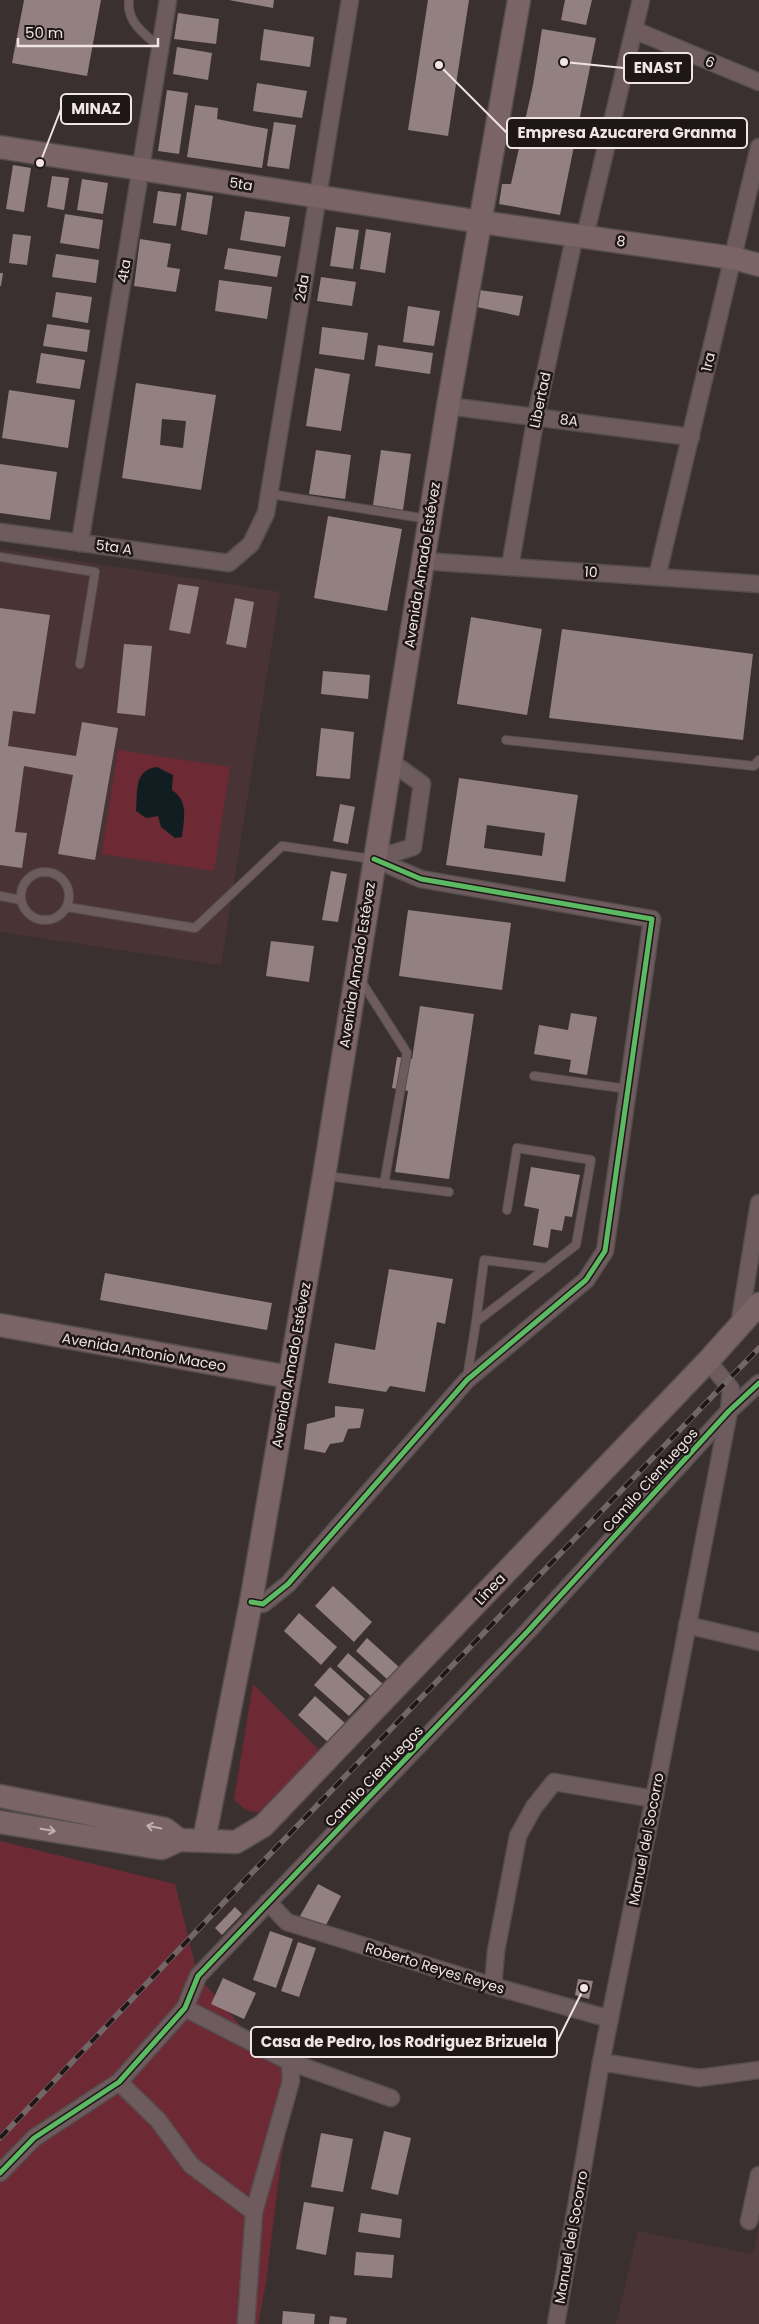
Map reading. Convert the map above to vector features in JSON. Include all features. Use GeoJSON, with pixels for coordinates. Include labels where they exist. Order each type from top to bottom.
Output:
{"type":"FeatureCollection","features":[{"type":"Feature","properties":{"kind":"main road","name":"Avenida Amado Estévez"},"geometry":{"type":"LineString","coordinates":[[204,1840],[251,1602],[288,1377],[324,1176],[448,406],[519,0]]}},
{"type":"Feature","properties":{"kind":"main road","name":"5ta"},"geometry":{"type":"LineString","coordinates":[[0,147],[481,222]]}},
{"type":"Feature","properties":{"kind":"main road","name":"8"},"geometry":{"type":"LineString","coordinates":[[481,222],[733,258],[759,265]]}},
{"type":"Feature","properties":{"kind":"main road","name":"Línea"},"geometry":{"type":"LineString","coordinates":[[179,1840],[236,1842],[262,1826],[708,1361],[759,1304]]}},
{"type":"Feature","properties":{"kind":"main road","name":"Avenida Antonio Maceo"},"geometry":{"type":"LineString","coordinates":[[0,1326],[288,1377]]}},
{"type":"Feature","properties":{"kind":"main road"},"geometry":{"type":"LineString","coordinates":[[0,1796],[165,1829],[179,1840],[162,1848],[0,1822]]}},
{"type":"Feature","properties":{"kind":"street","name":"4ta"},"geometry":{"type":"LineString","coordinates":[[80,542],[168,0]]}},
{"type":"Feature","properties":{"kind":"street","name":"2da"},"geometry":{"type":"LineString","coordinates":[[229,563],[251,544],[266,513],[350,0]]}},
{"type":"Feature","properties":{"kind":"street","name":"Libertad"},"geometry":{"type":"LineString","coordinates":[[510,567],[536,416],[580,235],[642,0]]}},
{"type":"Feature","properties":{"kind":"street","name":"6"},"geometry":{"type":"LineString","coordinates":[[634,30],[759,82]]}},
{"type":"Feature","properties":{"kind":"street","name":"1ra"},"geometry":{"type":"LineString","coordinates":[[657,577],[759,147]]}},
{"type":"Feature","properties":{"kind":"street","name":"8A"},"geometry":{"type":"LineString","coordinates":[[448,406],[690,437]]}},
{"type":"Feature","properties":{"kind":"street","name":"5ta A"},"geometry":{"type":"LineString","coordinates":[[0,532],[229,563]]}},
{"type":"Feature","properties":{"kind":"street","name":"10"},"geometry":{"type":"LineString","coordinates":[[423,561],[759,584]]}},
{"type":"Feature","properties":{"kind":"street"},"geometry":{"type":"LineString","coordinates":[[374,859],[413,847],[422,784],[390,761]]}},
{"type":"Feature","properties":{"kind":"street"},"geometry":{"type":"LineString","coordinates":[[251,1602],[263,1604],[288,1584],[467,1380],[586,1280],[605,1251],[652,919],[421,879],[374,859]]}},
{"type":"Feature","properties":{"kind":"street"},"geometry":{"type":"LineString","coordinates":[[739,1326],[759,1203]]}},
{"type":"Feature","properties":{"kind":"street"},"geometry":{"type":"LineString","coordinates":[[708,1361],[731,1389],[758,1386]]}},
{"type":"Feature","properties":{"kind":"street","name":"Camilo Cienfuegos"},"geometry":{"type":"LineString","coordinates":[[0,2173],[34,2138],[119,2082],[185,2008],[198,1976],[528,1631],[729,1411],[758,1386]]}},
{"type":"Feature","properties":{"kind":"street","name":"Manuel del Socorro"},"geometry":{"type":"LineString","coordinates":[[556,2324],[600,2062],[654,1799],[729,1411],[731,1389]]}},
{"type":"Feature","properties":{"kind":"street"},"geometry":{"type":"LineString","coordinates":[[687,1625],[759,1642]]}},
{"type":"Feature","properties":{"kind":"street"},"geometry":{"type":"LineString","coordinates":[[493,1986],[496,1951],[518,1836],[534,1807],[554,1782],[654,1799]]}},
{"type":"Feature","properties":{"kind":"street","name":"Roberto Reyes Reyes"},"geometry":{"type":"LineString","coordinates":[[268,1902],[287,1922],[493,1986],[610,2019]]}},
{"type":"Feature","properties":{"kind":"street"},"geometry":{"type":"LineString","coordinates":[[185,2008],[290,2062],[391,2098]]}},
{"type":"Feature","properties":{"kind":"street"},"geometry":{"type":"LineString","coordinates":[[246,2324],[254,2212],[291,2081],[290,2062]]}},
{"type":"Feature","properties":{"kind":"street"},"geometry":{"type":"LineString","coordinates":[[600,2062],[699,2078],[759,2070]]}},
{"type":"Feature","properties":{"kind":"street"},"geometry":{"type":"LineString","coordinates":[[119,2082],[158,2120],[191,2165],[254,2212]]}},
{"type":"Feature","properties":{"kind":"street"},"geometry":{"type":"LineString","coordinates":[[749,2221],[759,2175]]}},
{"type":"Feature","properties":{"kind":"lane"},"geometry":{"type":"LineString","coordinates":[[129,0],[128,6],[133,22],[160,47]]}},
{"type":"Feature","properties":{"kind":"lane"},"geometry":{"type":"LineString","coordinates":[[270,494],[430,519]]}},
{"type":"Feature","properties":{"kind":"lane"},"geometry":{"type":"LineString","coordinates":[[0,557],[95,572],[80,664]]}},
{"type":"Feature","properties":{"kind":"lane"},"geometry":{"type":"LineString","coordinates":[[506,740],[754,766],[759,760]]}},
{"type":"Feature","properties":{"kind":"lane"},"geometry":{"type":"LineString","coordinates":[[66,907],[195,928],[282,846],[374,859]]}},
{"type":"Feature","properties":{"kind":"lane"},"geometry":{"type":"LineString","coordinates":[[45,872],[60,877],[66,883],[69,899],[66,907],[56,918],[40,920],[27,913],[21,900],[24,884],[37,873],[45,872]]}},
{"type":"Feature","properties":{"kind":"lane"},"geometry":{"type":"LineString","coordinates":[[0,896],[21,900]]}},
{"type":"Feature","properties":{"kind":"lane"},"geometry":{"type":"LineString","coordinates":[[356,973],[407,1053],[384,1184]]}},
{"type":"Feature","properties":{"kind":"lane"},"geometry":{"type":"LineString","coordinates":[[534,1076],[628,1089]]}},
{"type":"Feature","properties":{"kind":"lane"},"geometry":{"type":"LineString","coordinates":[[476,1322],[576,1245],[591,1160],[517,1148],[507,1210]]}},
{"type":"Feature","properties":{"kind":"lane"},"geometry":{"type":"LineString","coordinates":[[324,1176],[449,1192]]}},
{"type":"Feature","properties":{"kind":"lane"},"geometry":{"type":"LineString","coordinates":[[467,1380],[484,1260],[546,1268]]}},
{"type":"Feature","properties":{"kind":"shaded area"},"geometry":{"type":"Polygon","coordinates":[[[0,549],[280,592],[221,965],[0,932],[0,549]]]}},
{"type":"Feature","properties":{"kind":"shaded area"},"geometry":{"type":"Polygon","coordinates":[[[118,750],[230,767],[214,871],[102,854],[118,750]]]}},
{"type":"Feature","properties":{"kind":"shaded area"},"geometry":{"type":"Polygon","coordinates":[[[157,767],[173,775],[172,790],[181,799],[184,811],[182,837],[175,838],[161,827],[158,816],[146,818],[136,811],[140,777],[149,769],[157,767]]]}},
{"type":"Feature","properties":{"kind":"shaded area"},"geometry":{"type":"Polygon","coordinates":[[[253,1684],[319,1750],[272,1803],[258,1812],[251,1812],[245,1809],[234,1800],[253,1684]]]}},
{"type":"Feature","properties":{"kind":"shaded area"},"geometry":{"type":"Polygon","coordinates":[[[0,1841],[175,1884],[198,1976],[245,2031],[297,2079],[282,2153],[266,2283],[258,2324],[0,2324],[0,1841]]]}},
{"type":"Feature","properties":{"kind":"shaded area"},"geometry":{"type":"Polygon","coordinates":[[[759,2226],[759,2324],[616,2324],[638,2231],[753,2254],[759,2226]]]}},
{"type":"Feature","properties":{"kind":"building"},"geometry":{"type":"Polygon","coordinates":[[[24,0],[101,0],[87,76],[12,63],[24,0]]]}},
{"type":"Feature","properties":{"kind":"building"},"geometry":{"type":"Polygon","coordinates":[[[229,0],[274,0],[273,8],[229,0]]]}},
{"type":"Feature","properties":{"kind":"building"},"geometry":{"type":"Polygon","coordinates":[[[428,0],[469,0],[448,136],[408,130],[428,0]]]}},
{"type":"Feature","properties":{"kind":"building"},"geometry":{"type":"Polygon","coordinates":[[[565,0],[592,0],[586,25],[561,20],[565,0]]]}},
{"type":"Feature","properties":{"kind":"building"},"geometry":{"type":"Polygon","coordinates":[[[178,13],[219,19],[216,44],[174,39],[178,13]]]}},
{"type":"Feature","properties":{"kind":"building"},"geometry":{"type":"Polygon","coordinates":[[[264,29],[314,37],[310,67],[260,60],[264,29]]]}},
{"type":"Feature","properties":{"kind":"building"},"geometry":{"type":"Polygon","coordinates":[[[542,29],[596,38],[560,215],[499,204],[502,184],[511,184],[533,85],[542,29]]]}},
{"type":"Feature","properties":{"kind":"building"},"geometry":{"type":"Polygon","coordinates":[[[177,47],[212,53],[208,80],[173,74],[177,47]]]}},
{"type":"Feature","properties":{"kind":"building"},"geometry":{"type":"Polygon","coordinates":[[[257,83],[307,91],[302,118],[253,111],[257,83]]]}},
{"type":"Feature","properties":{"kind":"building"},"geometry":{"type":"Polygon","coordinates":[[[167,90],[188,93],[179,154],[158,151],[167,90]]]}},
{"type":"Feature","properties":{"kind":"building"},"geometry":{"type":"Polygon","coordinates":[[[195,105],[218,108],[217,119],[268,129],[262,168],[187,157],[195,105]]]}},
{"type":"Feature","properties":{"kind":"building"},"geometry":{"type":"Polygon","coordinates":[[[274,122],[296,125],[289,169],[267,166],[274,122]]]}},
{"type":"Feature","properties":{"kind":"building"},"geometry":{"type":"Polygon","coordinates":[[[13,165],[31,168],[24,212],[6,209],[13,165]]]}},
{"type":"Feature","properties":{"kind":"building"},"geometry":{"type":"Polygon","coordinates":[[[52,176],[69,178],[64,210],[47,207],[52,176]]]}},
{"type":"Feature","properties":{"kind":"building"},"geometry":{"type":"Polygon","coordinates":[[[82,179],[108,183],[103,214],[77,210],[82,179]]]}},
{"type":"Feature","properties":{"kind":"building"},"geometry":{"type":"Polygon","coordinates":[[[158,191],[181,194],[176,226],[153,223],[158,191]]]}},
{"type":"Feature","properties":{"kind":"building"},"geometry":{"type":"Polygon","coordinates":[[[187,192],[213,196],[207,235],[181,230],[187,192]]]}},
{"type":"Feature","properties":{"kind":"building"},"geometry":{"type":"Polygon","coordinates":[[[245,211],[290,217],[285,247],[240,240],[245,211]]]}},
{"type":"Feature","properties":{"kind":"building"},"geometry":{"type":"Polygon","coordinates":[[[65,214],[103,220],[99,249],[60,243],[65,214]]]}},
{"type":"Feature","properties":{"kind":"building"},"geometry":{"type":"Polygon","coordinates":[[[336,227],[359,230],[353,269],[330,266],[336,227]]]}},
{"type":"Feature","properties":{"kind":"building"},"geometry":{"type":"Polygon","coordinates":[[[366,229],[391,233],[385,273],[360,269],[366,229]]]}},
{"type":"Feature","properties":{"kind":"building"},"geometry":{"type":"Polygon","coordinates":[[[13,234],[31,236],[27,265],[9,263],[13,234]]]}},
{"type":"Feature","properties":{"kind":"building"},"geometry":{"type":"Polygon","coordinates":[[[140,239],[171,244],[167,267],[180,269],[176,292],[134,286],[140,239]]]}},
{"type":"Feature","properties":{"kind":"building"},"geometry":{"type":"Polygon","coordinates":[[[228,248],[281,256],[277,277],[224,269],[228,248]]]}},
{"type":"Feature","properties":{"kind":"building"},"geometry":{"type":"Polygon","coordinates":[[[56,254],[99,260],[96,283],[52,277],[56,254]]]}},
{"type":"Feature","properties":{"kind":"building"},"geometry":{"type":"Polygon","coordinates":[[[0,273],[3,273],[1,286],[0,286],[0,273]]]}},
{"type":"Feature","properties":{"kind":"building"},"geometry":{"type":"Polygon","coordinates":[[[321,277],[356,282],[352,306],[317,301],[321,277]]]}},
{"type":"Feature","properties":{"kind":"building"},"geometry":{"type":"Polygon","coordinates":[[[219,280],[272,287],[267,319],[215,311],[219,280]]]}},
{"type":"Feature","properties":{"kind":"building"},"geometry":{"type":"Polygon","coordinates":[[[479,290],[523,296],[519,316],[477,307],[479,290]]]}},
{"type":"Feature","properties":{"kind":"building"},"geometry":{"type":"Polygon","coordinates":[[[56,292],[92,297],[88,323],[52,317],[56,292]]]}},
{"type":"Feature","properties":{"kind":"building"},"geometry":{"type":"Polygon","coordinates":[[[408,306],[440,311],[434,346],[403,342],[408,306]]]}},
{"type":"Feature","properties":{"kind":"building"},"geometry":{"type":"Polygon","coordinates":[[[47,324],[90,330],[87,352],[43,346],[47,324]]]}},
{"type":"Feature","properties":{"kind":"building"},"geometry":{"type":"Polygon","coordinates":[[[322,327],[368,333],[364,360],[319,354],[322,327]]]}},
{"type":"Feature","properties":{"kind":"building"},"geometry":{"type":"Polygon","coordinates":[[[378,345],[433,353],[430,374],[375,366],[378,345]]]}},
{"type":"Feature","properties":{"kind":"building"},"geometry":{"type":"Polygon","coordinates":[[[41,353],[85,360],[80,389],[36,383],[41,353]]]}},
{"type":"Feature","properties":{"kind":"building"},"geometry":{"type":"Polygon","coordinates":[[[315,368],[350,374],[341,431],[306,426],[315,368]]]}},
{"type":"Feature","properties":{"kind":"building"},"geometry":{"type":"Polygon","coordinates":[[[136,383],[216,395],[201,490],[122,478],[136,383]],[[162,419],[160,445],[183,448],[186,421],[162,419]]]}},
{"type":"Feature","properties":{"kind":"building"},"geometry":{"type":"Polygon","coordinates":[[[9,390],[75,400],[68,448],[2,438],[9,390]]]}},
{"type":"Feature","properties":{"kind":"building"},"geometry":{"type":"Polygon","coordinates":[[[316,450],[351,455],[345,499],[309,494],[316,450]]]}},
{"type":"Feature","properties":{"kind":"building"},"geometry":{"type":"Polygon","coordinates":[[[381,450],[411,454],[403,510],[373,505],[381,450]]]}},
{"type":"Feature","properties":{"kind":"building"},"geometry":{"type":"Polygon","coordinates":[[[0,464],[57,472],[50,520],[0,513],[0,464]]]}},
{"type":"Feature","properties":{"kind":"building"},"geometry":{"type":"Polygon","coordinates":[[[328,516],[402,529],[387,611],[314,598],[328,516]]]}},
{"type":"Feature","properties":{"kind":"building"},"geometry":{"type":"Polygon","coordinates":[[[178,584],[199,587],[190,634],[169,630],[178,584]]]}},
{"type":"Feature","properties":{"kind":"building"},"geometry":{"type":"Polygon","coordinates":[[[235,598],[254,602],[246,648],[226,644],[235,598]]]}},
{"type":"Feature","properties":{"kind":"building"},"geometry":{"type":"Polygon","coordinates":[[[0,608],[50,615],[35,714],[13,711],[8,746],[76,756],[82,722],[118,728],[95,860],[58,854],[73,775],[24,766],[15,832],[27,833],[22,868],[0,865],[0,608]]]}},
{"type":"Feature","properties":{"kind":"building"},"geometry":{"type":"Polygon","coordinates":[[[471,617],[542,629],[527,715],[457,704],[471,617]]]}},
{"type":"Feature","properties":{"kind":"building"},"geometry":{"type":"Polygon","coordinates":[[[562,629],[753,654],[743,740],[549,718],[562,629]]]}},
{"type":"Feature","properties":{"kind":"building"},"geometry":{"type":"Polygon","coordinates":[[[124,644],[152,646],[145,716],[117,713],[124,644]]]}},
{"type":"Feature","properties":{"kind":"building"},"geometry":{"type":"Polygon","coordinates":[[[323,671],[370,675],[368,699],[321,694],[323,671]]]}},
{"type":"Feature","properties":{"kind":"building"},"geometry":{"type":"Polygon","coordinates":[[[321,728],[354,732],[350,779],[316,776],[321,728]]]}},
{"type":"Feature","properties":{"kind":"building"},"geometry":{"type":"Polygon","coordinates":[[[459,778],[578,795],[565,882],[446,865],[459,778]],[[487,825],[484,848],[542,856],[545,833],[487,825]]]}},
{"type":"Feature","properties":{"kind":"building"},"geometry":{"type":"Polygon","coordinates":[[[340,804],[355,807],[348,844],[333,841],[340,804]]]}},
{"type":"Feature","properties":{"kind":"building"},"geometry":{"type":"Polygon","coordinates":[[[331,871],[347,874],[338,922],[322,920],[331,871]]]}},
{"type":"Feature","properties":{"kind":"building"},"geometry":{"type":"Polygon","coordinates":[[[408,910],[511,923],[502,990],[399,976],[408,910]]]}},
{"type":"Feature","properties":{"kind":"building"},"geometry":{"type":"Polygon","coordinates":[[[271,941],[314,946],[309,982],[266,976],[271,941]]]}},
{"type":"Feature","properties":{"kind":"building"},"geometry":{"type":"Polygon","coordinates":[[[420,1006],[474,1014],[449,1179],[395,1172],[408,1091],[392,1088],[397,1057],[412,1059],[420,1006]]]}},
{"type":"Feature","properties":{"kind":"building"},"geometry":{"type":"Polygon","coordinates":[[[571,1013],[597,1017],[587,1075],[569,1072],[571,1060],[534,1054],[539,1025],[568,1030],[571,1013]]]}},
{"type":"Feature","properties":{"kind":"building"},"geometry":{"type":"Polygon","coordinates":[[[531,1167],[580,1175],[572,1217],[565,1216],[562,1231],[551,1229],[548,1248],[533,1245],[539,1209],[524,1206],[531,1167]]]}},
{"type":"Feature","properties":{"kind":"building"},"geometry":{"type":"Polygon","coordinates":[[[389,1269],[453,1279],[445,1324],[437,1322],[425,1392],[390,1386],[386,1392],[328,1383],[335,1343],[375,1350],[389,1269]]]}},
{"type":"Feature","properties":{"kind":"building"},"geometry":{"type":"Polygon","coordinates":[[[105,1273],[272,1303],[267,1330],[100,1300],[105,1273]]]}},
{"type":"Feature","properties":{"kind":"building"},"geometry":{"type":"Polygon","coordinates":[[[335,1406],[364,1409],[360,1428],[348,1429],[343,1442],[330,1444],[325,1453],[304,1449],[307,1424],[335,1417],[335,1406]]]}},
{"type":"Feature","properties":{"kind":"building"},"geometry":{"type":"Polygon","coordinates":[[[333,1586],[372,1622],[354,1642],[315,1606],[333,1586]]]}},
{"type":"Feature","properties":{"kind":"building"},"geometry":{"type":"Polygon","coordinates":[[[299,1613],[337,1647],[321,1665],[284,1631],[299,1613]]]}},
{"type":"Feature","properties":{"kind":"building"},"geometry":{"type":"Polygon","coordinates":[[[367,1638],[399,1667],[388,1680],[356,1651],[367,1638]]]}},
{"type":"Feature","properties":{"kind":"building"},"geometry":{"type":"Polygon","coordinates":[[[348,1653],[384,1685],[373,1698],[337,1666],[348,1653]]]}},
{"type":"Feature","properties":{"kind":"building"},"geometry":{"type":"Polygon","coordinates":[[[330,1667],[365,1699],[349,1716],[314,1685],[330,1667]]]}},
{"type":"Feature","properties":{"kind":"building"},"geometry":{"type":"Polygon","coordinates":[[[315,1696],[347,1725],[330,1744],[298,1715],[315,1696]]]}},
{"type":"Feature","properties":{"kind":"building"},"geometry":{"type":"Polygon","coordinates":[[[318,1884],[341,1896],[324,1929],[300,1916],[318,1884]]]}},
{"type":"Feature","properties":{"kind":"building"},"geometry":{"type":"Polygon","coordinates":[[[235,1907],[242,1914],[222,1935],[215,1928],[235,1907]]]}},
{"type":"Feature","properties":{"kind":"building"},"geometry":{"type":"Polygon","coordinates":[[[270,1931],[293,1939],[276,1988],[253,1980],[270,1931]]]}},
{"type":"Feature","properties":{"kind":"building"},"geometry":{"type":"Polygon","coordinates":[[[298,1942],[316,1948],[299,1997],[281,1991],[298,1942]]]}},
{"type":"Feature","properties":{"kind":"building"},"geometry":{"type":"Polygon","coordinates":[[[223,1978],[256,1993],[244,2019],[211,2004],[223,1978]]]}},
{"type":"Feature","properties":{"kind":"building"},"geometry":{"type":"Polygon","coordinates":[[[578,1979],[593,1981],[589,1999],[575,1995],[578,1979]]]}},
{"type":"Feature","properties":{"kind":"building"},"geometry":{"type":"Polygon","coordinates":[[[384,2131],[411,2138],[398,2195],[371,2189],[384,2131]]]}},
{"type":"Feature","properties":{"kind":"building"},"geometry":{"type":"Polygon","coordinates":[[[321,2133],[353,2139],[343,2192],[311,2187],[321,2133]]]}},
{"type":"Feature","properties":{"kind":"building"},"geometry":{"type":"Polygon","coordinates":[[[304,2202],[334,2207],[326,2255],[296,2249],[304,2202]]]}},
{"type":"Feature","properties":{"kind":"building"},"geometry":{"type":"Polygon","coordinates":[[[361,2213],[402,2219],[400,2238],[358,2232],[361,2213]]]}},
{"type":"Feature","properties":{"kind":"building"},"geometry":{"type":"Polygon","coordinates":[[[356,2252],[394,2255],[392,2278],[354,2275],[356,2252]]]}},
{"type":"Feature","properties":{"kind":"building"},"geometry":{"type":"Polygon","coordinates":[[[283,2311],[315,2314],[314,2324],[282,2324],[283,2311]]]}},
{"type":"Feature","properties":{"kind":"building"},"geometry":{"type":"Polygon","coordinates":[[[330,2316],[347,2318],[346,2324],[329,2324],[330,2316]]]}},
{"type":"Feature","properties":{"kind":"railway"},"geometry":{"type":"LineString","coordinates":[[0,2138],[246,1879],[759,1348]]}},
{"type":"Feature","properties":{"kind":"cycle path"},"geometry":{"type":"LineString","coordinates":[[251,1602],[263,1604],[288,1584],[467,1380],[586,1280],[605,1251],[652,919],[421,879],[374,859]]}},
{"type":"Feature","properties":{"kind":"cycle path"},"geometry":{"type":"LineString","coordinates":[[0,2173],[34,2138],[119,2082],[185,2008],[198,1976],[528,1631],[729,1411],[759,1383]]}},
{"type":"Feature","properties":{"kind":"place","name":"ENAST"},"geometry":{"type":"Point","coordinates":[564,62]}},
{"type":"Feature","properties":{"kind":"place","name":"Empresa Azucarera Granma"},"geometry":{"type":"Point","coordinates":[439,65]}},
{"type":"Feature","properties":{"kind":"place","name":"MINAZ"},"geometry":{"type":"Point","coordinates":[40,163]}},
{"type":"Feature","properties":{"kind":"place","name":"Casa de Pedro, los Rodriguez Brizuela"},"geometry":{"type":"Point","coordinates":[584,1988]}}]}
